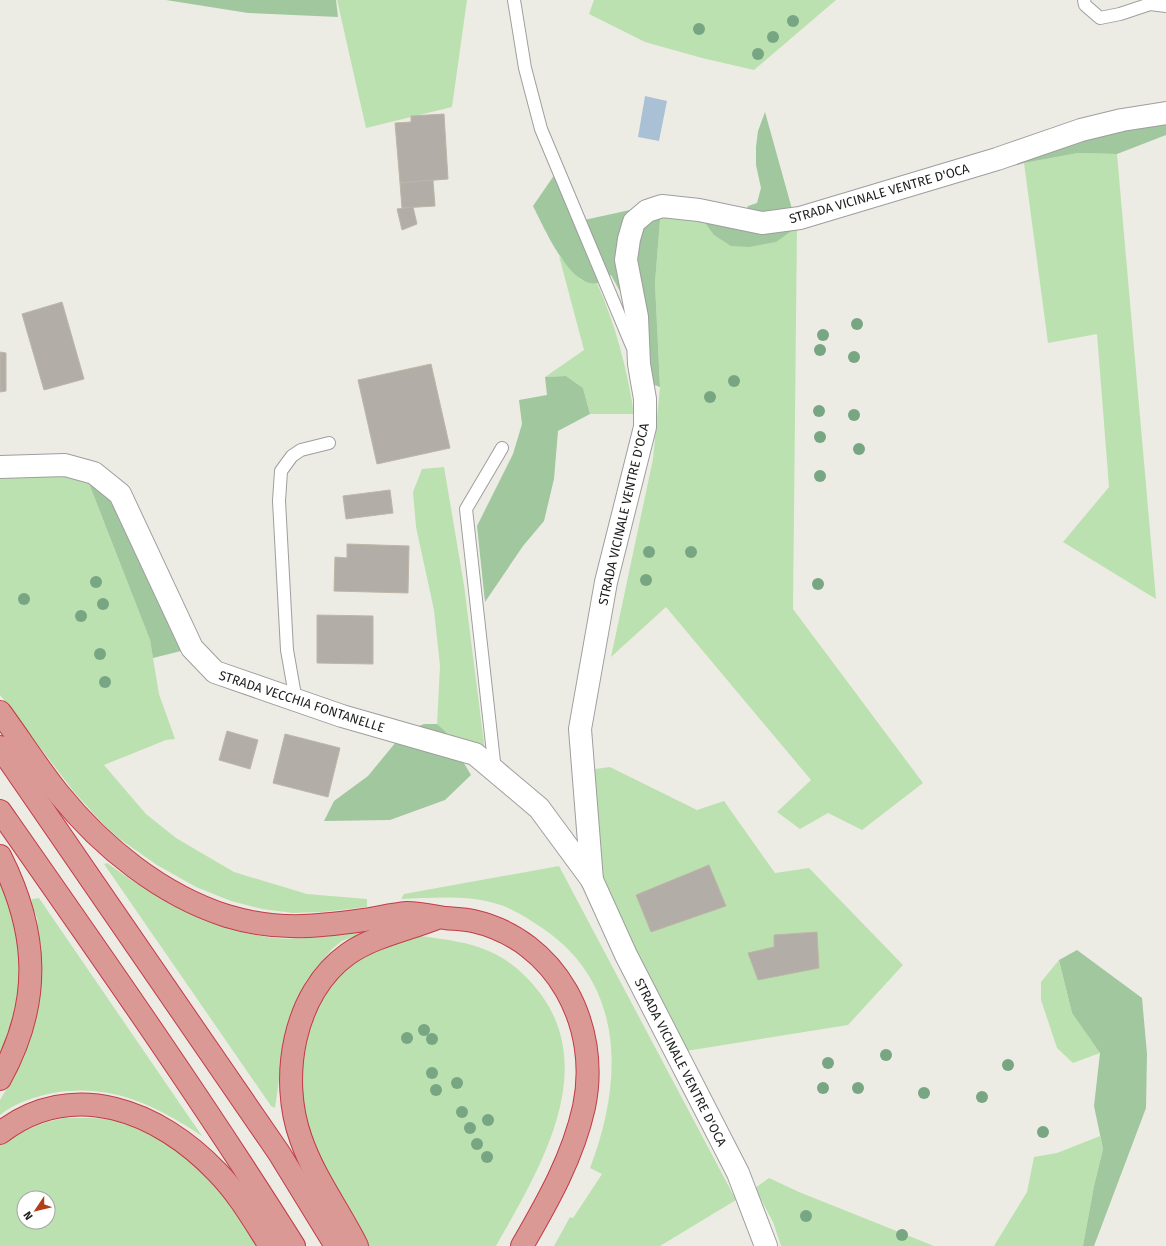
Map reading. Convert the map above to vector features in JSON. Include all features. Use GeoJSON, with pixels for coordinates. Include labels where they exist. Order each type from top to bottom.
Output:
{"type":"FeatureCollection","features":[{"type":"Feature","properties":{"kind":"highway"},"geometry":{"type":"LineString","coordinates":[[0,712],[59,794],[92,830],[110,847],[141,871],[185,899],[227,916],[288,927],[320,926],[408,913],[474,921],[515,938],[548,964],[563,984],[575,1006],[582,1025],[587,1053],[587,1078],[584,1105],[576,1136],[554,1190],[522,1246]]}},
{"type":"Feature","properties":{"kind":"highway"},"geometry":{"type":"LineString","coordinates":[[0,747],[337,1235],[357,1246]]}},
{"type":"Feature","properties":{"kind":"highway"},"geometry":{"type":"LineString","coordinates":[[0,811],[164,1047],[256,1184],[294,1246]]}},
{"type":"Feature","properties":{"kind":"highway"},"geometry":{"type":"LineString","coordinates":[[0,856],[22,908],[30,946],[31,982],[26,1013],[16,1045],[0,1079]]}},
{"type":"Feature","properties":{"kind":"highway"},"geometry":{"type":"LineString","coordinates":[[337,1235],[300,1138],[294,1114],[291,1073],[296,1039],[301,1021],[307,1006],[324,978],[334,965],[363,945],[440,917]]}},
{"type":"Feature","properties":{"kind":"highway"},"geometry":{"type":"LineString","coordinates":[[0,1133],[14,1122],[34,1112],[82,1103],[108,1106],[138,1116],[175,1136],[198,1153],[218,1173],[243,1203],[270,1246]]}},
{"type":"Feature","properties":{"kind":"street","name":"STRADA VICINALE VENTRE D'OCA"},"geometry":{"type":"LineString","coordinates":[[592,880],[580,729],[606,582],[645,427],[645,399],[639,364],[637,317],[626,260],[628,239],[634,222],[647,212],[662,206],[699,210],[762,223],[800,218],[997,159],[1081,130],[1122,120],[1166,113]]}},
{"type":"Feature","properties":{"kind":"street","name":"STRADA VECCHIA FONTANELLE"},"geometry":{"type":"LineString","coordinates":[[0,467],[65,465],[94,473],[120,494],[192,648],[215,672],[342,716],[475,754],[495,771]]}},
{"type":"Feature","properties":{"kind":"street","name":"STRADA VICINALE VENTRE D'OCA"},"geometry":{"type":"LineString","coordinates":[[495,771],[539,808],[592,880],[633,969],[738,1173],[766,1246]]}},
{"type":"Feature","properties":{"kind":"lane"},"geometry":{"type":"LineString","coordinates":[[514,0],[525,68],[541,129],[604,274],[639,364]]}},
{"type":"Feature","properties":{"kind":"lane"},"geometry":{"type":"LineString","coordinates":[[1084,0],[1085,6],[1100,18],[1120,14],[1150,4],[1166,6]]}},
{"type":"Feature","properties":{"kind":"lane"},"geometry":{"type":"LineString","coordinates":[[296,701],[287,650],[279,501],[281,471],[292,456],[301,450],[329,443]]}},
{"type":"Feature","properties":{"kind":"lane"},"geometry":{"type":"LineString","coordinates":[[495,771],[466,508],[502,448]]}},
{"type":"Feature","properties":{"kind":"green space"},"geometry":{"type":"Polygon","coordinates":[[[166,0],[336,0],[338,17],[248,13],[166,0]]]}},
{"type":"Feature","properties":{"kind":"green space"},"geometry":{"type":"Polygon","coordinates":[[[337,0],[467,0],[452,107],[366,128],[337,0]]]}},
{"type":"Feature","properties":{"kind":"green space"},"geometry":{"type":"Polygon","coordinates":[[[594,0],[836,0],[754,70],[702,58],[645,42],[589,14],[594,0]]]}},
{"type":"Feature","properties":{"kind":"green space"},"geometry":{"type":"Polygon","coordinates":[[[765,112],[797,227],[776,242],[749,247],[731,246],[714,235],[703,220],[738,228],[748,206],[757,203],[761,188],[756,165],[756,147],[758,131],[765,112]]]}},
{"type":"Feature","properties":{"kind":"green space"},"geometry":{"type":"Polygon","coordinates":[[[1166,121],[1166,135],[1117,154],[1078,153],[1024,163],[915,192],[1043,147],[1166,121]]]}},
{"type":"Feature","properties":{"kind":"green space"},"geometry":{"type":"Polygon","coordinates":[[[1078,153],[1117,154],[1156,599],[1063,542],[1109,487],[1097,334],[1048,343],[1024,163],[1078,153]]]}},
{"type":"Feature","properties":{"kind":"green space"},"geometry":{"type":"Polygon","coordinates":[[[555,174],[575,222],[630,210],[660,199],[661,208],[655,283],[660,387],[644,381],[622,295],[611,275],[603,281],[597,283],[587,282],[577,276],[559,254],[533,206],[555,174]]]}},
{"type":"Feature","properties":{"kind":"green space"},"geometry":{"type":"Polygon","coordinates":[[[661,208],[797,227],[793,609],[923,783],[862,830],[828,813],[800,829],[777,812],[811,780],[666,607],[611,657],[653,459],[660,387],[655,283],[661,208]]]}},
{"type":"Feature","properties":{"kind":"green space"},"geometry":{"type":"Polygon","coordinates":[[[559,256],[581,280],[597,283],[610,315],[620,347],[634,414],[590,414],[583,388],[566,376],[545,377],[584,350],[559,256]]]}},
{"type":"Feature","properties":{"kind":"green space"},"geometry":{"type":"Polygon","coordinates":[[[566,376],[583,388],[590,414],[558,431],[554,479],[544,521],[523,546],[485,602],[477,526],[513,454],[522,424],[519,400],[547,395],[545,377],[566,376]]]}},
{"type":"Feature","properties":{"kind":"green space"},"geometry":{"type":"Polygon","coordinates":[[[44,467],[88,481],[150,640],[159,694],[175,739],[166,740],[104,765],[146,814],[176,838],[234,872],[307,894],[367,899],[367,907],[323,912],[293,913],[262,909],[231,901],[196,887],[157,865],[121,840],[105,826],[74,792],[0,695],[0,471],[44,467]]]}},
{"type":"Feature","properties":{"kind":"green space"},"geometry":{"type":"Polygon","coordinates":[[[444,467],[464,585],[486,759],[453,745],[445,731],[437,724],[440,666],[434,610],[416,527],[413,492],[422,469],[444,467]]]}},
{"type":"Feature","properties":{"kind":"green space"},"geometry":{"type":"Polygon","coordinates":[[[88,481],[113,497],[189,649],[153,658],[150,640],[88,481]]]}},
{"type":"Feature","properties":{"kind":"green space"},"geometry":{"type":"Polygon","coordinates":[[[424,724],[437,724],[445,731],[471,775],[445,800],[390,820],[324,821],[334,801],[368,776],[396,742],[414,728],[424,724]]]}},
{"type":"Feature","properties":{"kind":"green space"},"geometry":{"type":"Polygon","coordinates":[[[610,767],[697,810],[724,801],[775,873],[809,868],[903,965],[848,1025],[680,1052],[598,887],[588,770],[610,767]]]}},
{"type":"Feature","properties":{"kind":"green space"},"geometry":{"type":"Polygon","coordinates":[[[107,863],[146,890],[186,912],[207,921],[251,934],[275,938],[299,939],[372,930],[342,941],[332,949],[306,981],[290,1015],[286,1030],[275,1108],[271,1106],[104,864],[107,863]]]}},
{"type":"Feature","properties":{"kind":"green space"},"geometry":{"type":"Polygon","coordinates":[[[559,866],[736,1200],[660,1246],[554,1246],[570,1217],[573,1218],[602,1174],[590,1168],[601,1136],[608,1104],[611,1071],[610,1039],[604,1008],[591,980],[572,953],[545,930],[521,914],[501,905],[483,900],[460,898],[401,899],[404,894],[559,866]]]}},
{"type":"Feature","properties":{"kind":"green space"},"geometry":{"type":"Polygon","coordinates":[[[0,878],[18,933],[20,964],[14,1010],[6,1039],[0,1053],[0,878]]]}},
{"type":"Feature","properties":{"kind":"green space"},"geometry":{"type":"Polygon","coordinates":[[[39,898],[202,1136],[149,1106],[132,1099],[94,1091],[53,1093],[18,1104],[0,1115],[0,1100],[19,1068],[27,1048],[39,1003],[41,966],[39,935],[37,918],[31,904],[32,899],[39,898]]]}},
{"type":"Feature","properties":{"kind":"green space"},"geometry":{"type":"Polygon","coordinates":[[[421,936],[451,940],[474,946],[490,951],[506,960],[521,972],[540,993],[557,1024],[564,1056],[563,1089],[556,1122],[544,1155],[529,1187],[496,1246],[368,1246],[330,1184],[307,1127],[303,1113],[301,1102],[301,1085],[307,1042],[314,1019],[324,998],[337,979],[353,963],[373,951],[395,942],[421,936]]]}},
{"type":"Feature","properties":{"kind":"green space"},"geometry":{"type":"Polygon","coordinates":[[[1077,950],[1142,998],[1147,1054],[1146,1108],[1094,1246],[1083,1246],[1094,1186],[1103,1149],[1094,1106],[1100,1053],[1072,1013],[1059,960],[1077,950]]]}},
{"type":"Feature","properties":{"kind":"green space"},"geometry":{"type":"Polygon","coordinates":[[[1059,960],[1072,1013],[1100,1053],[1073,1063],[1057,1048],[1041,1000],[1041,982],[1059,960]]]}},
{"type":"Feature","properties":{"kind":"green space"},"geometry":{"type":"Polygon","coordinates":[[[64,1118],[98,1118],[118,1121],[142,1129],[163,1140],[183,1154],[218,1188],[262,1246],[0,1246],[0,1145],[22,1132],[38,1125],[64,1118]]]}},
{"type":"Feature","properties":{"kind":"green space"},"geometry":{"type":"Polygon","coordinates":[[[1100,1136],[1103,1149],[1094,1186],[1083,1246],[994,1246],[1027,1192],[1034,1157],[1057,1153],[1100,1136]]]}},
{"type":"Feature","properties":{"kind":"green space"},"geometry":{"type":"Polygon","coordinates":[[[769,1178],[799,1192],[934,1246],[781,1246],[773,1222],[755,1188],[769,1178]]]}},
{"type":"Feature","properties":{"kind":"water"},"geometry":{"type":"Polygon","coordinates":[[[645,96],[667,101],[659,141],[638,137],[645,96]]]}},
{"type":"Feature","properties":{"kind":"building"},"geometry":{"type":"Polygon","coordinates":[[[444,114],[448,179],[400,183],[395,123],[411,122],[411,116],[444,114]]]}},
{"type":"Feature","properties":{"kind":"building"},"geometry":{"type":"Polygon","coordinates":[[[433,180],[435,206],[402,208],[400,183],[433,180]]]}},
{"type":"Feature","properties":{"kind":"building"},"geometry":{"type":"Polygon","coordinates":[[[413,207],[417,224],[402,230],[397,209],[413,207]]]}},
{"type":"Feature","properties":{"kind":"building"},"geometry":{"type":"Polygon","coordinates":[[[62,302],[84,379],[44,390],[22,314],[62,302]]]}},
{"type":"Feature","properties":{"kind":"building"},"geometry":{"type":"Polygon","coordinates":[[[0,352],[6,353],[6,391],[0,392],[0,352]]]}},
{"type":"Feature","properties":{"kind":"building"},"geometry":{"type":"Polygon","coordinates":[[[431,364],[450,448],[377,464],[358,380],[431,364]]]}},
{"type":"Feature","properties":{"kind":"building"},"geometry":{"type":"Polygon","coordinates":[[[390,490],[393,513],[346,519],[343,496],[390,490]]]}},
{"type":"Feature","properties":{"kind":"building"},"geometry":{"type":"Polygon","coordinates":[[[347,544],[409,546],[408,593],[334,591],[335,557],[347,558],[347,544]]]}},
{"type":"Feature","properties":{"kind":"building"},"geometry":{"type":"Polygon","coordinates":[[[317,615],[373,616],[373,664],[317,663],[317,615]]]}},
{"type":"Feature","properties":{"kind":"building"},"geometry":{"type":"Polygon","coordinates":[[[227,731],[258,740],[250,769],[219,760],[227,731]]]}},
{"type":"Feature","properties":{"kind":"building"},"geometry":{"type":"Polygon","coordinates":[[[285,734],[340,748],[328,797],[273,783],[285,734]]]}},
{"type":"Feature","properties":{"kind":"building"},"geometry":{"type":"Polygon","coordinates":[[[709,865],[726,906],[651,932],[636,895],[709,865]]]}},
{"type":"Feature","properties":{"kind":"building"},"geometry":{"type":"Polygon","coordinates":[[[817,932],[819,968],[758,980],[748,953],[774,947],[774,935],[817,932]]]}}]}
